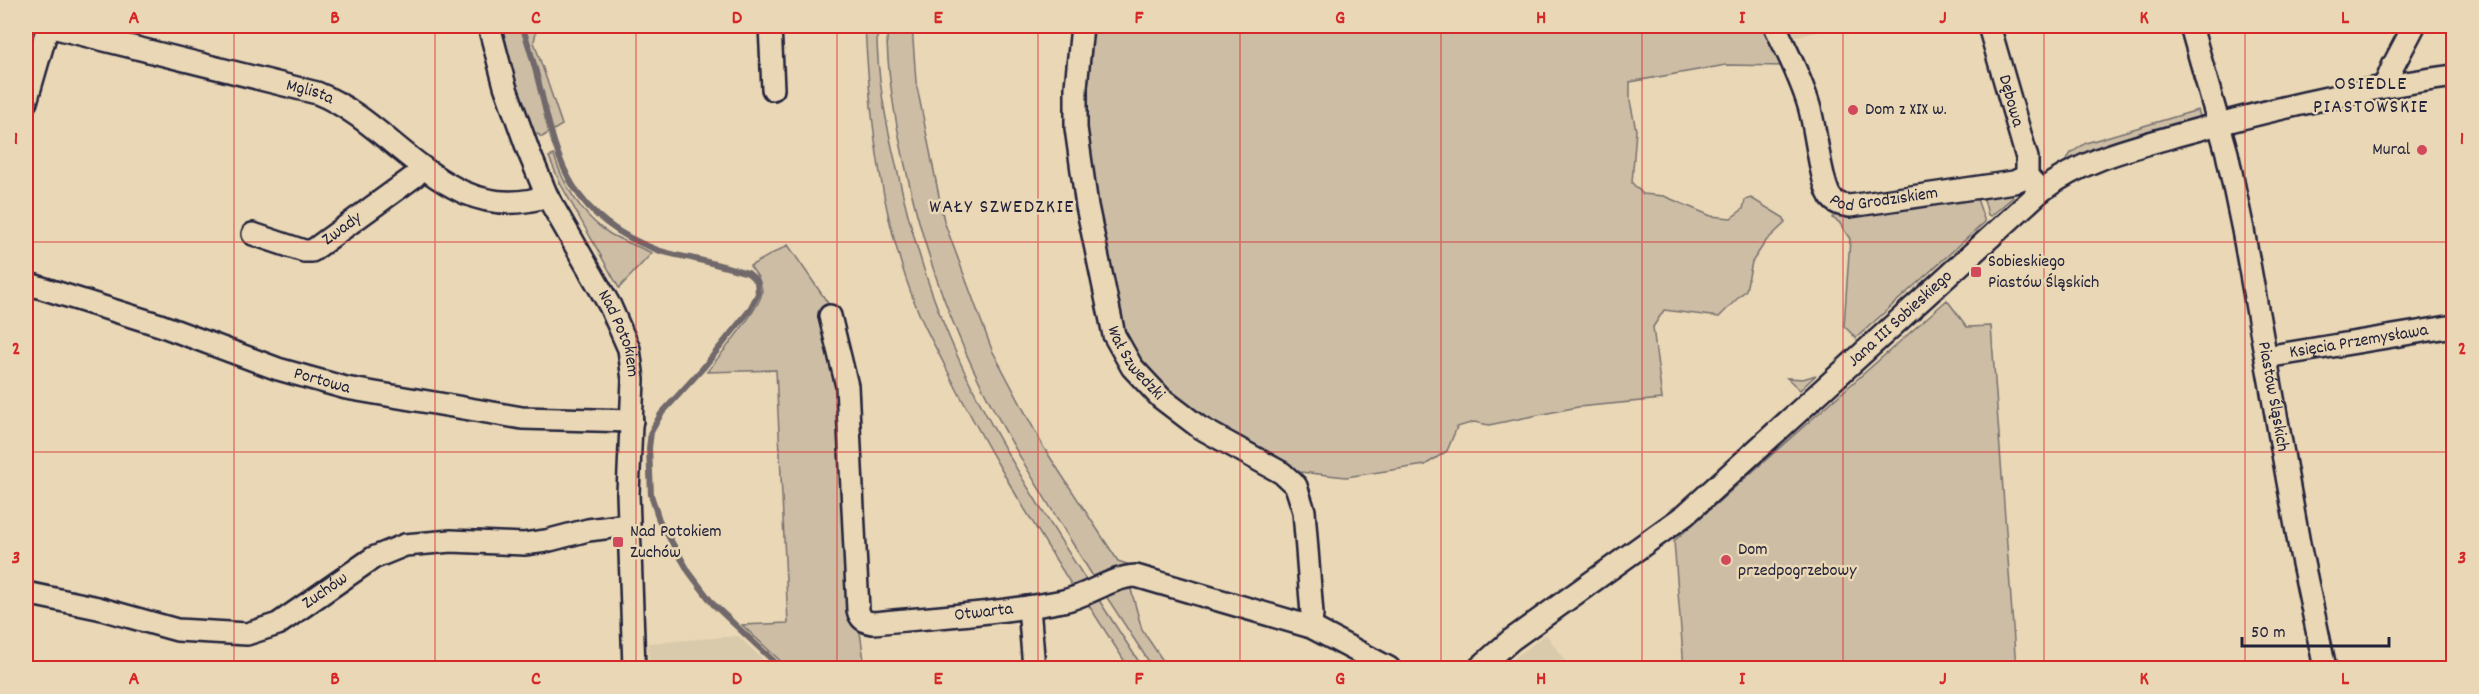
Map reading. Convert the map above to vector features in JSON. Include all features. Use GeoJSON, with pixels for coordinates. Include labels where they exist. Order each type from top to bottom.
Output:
{"type":"FeatureCollection","features":[{"type":"Feature","properties":{"kind":"street","name":"Mglista"},"geometry":{"type":"LineString","coordinates":[[26,102],[48,26],[67,33],[317,93],[338,103],[385,137],[421,168],[452,187],[507,203],[520,203],[548,196]]}},
{"type":"Feature","properties":{"kind":"street","name":"Nad Potokiem"},"geometry":{"type":"LineString","coordinates":[[489,26],[515,117],[548,196],[610,306],[624,335],[632,366],[628,525],[634,669]]}},
{"type":"Feature","properties":{"kind":"street"},"geometry":{"type":"LineString","coordinates":[[770,26],[773,89]]}},
{"type":"Feature","properties":{"kind":"street","name":"Wał Szwedzki"},"geometry":{"type":"LineString","coordinates":[[1082,26],[1076,77],[1076,128],[1087,206],[1114,335],[1132,367],[1161,398],[1199,427],[1282,473],[1296,486],[1304,511],[1311,627]]}},
{"type":"Feature","properties":{"kind":"street","name":"Pod Grodziskiem"},"geometry":{"type":"LineString","coordinates":[[1775,26],[1802,84],[1814,126],[1827,190],[1833,201],[1850,206],[2014,182],[2033,183]]}},
{"type":"Feature","properties":{"kind":"street","name":"Dębowa"},"geometry":{"type":"LineString","coordinates":[[1989,26],[2033,183]]}},
{"type":"Feature","properties":{"kind":"street","name":"Piastów Śląskich"},"geometry":{"type":"LineString","coordinates":[[2191,26],[2219,124],[2243,231],[2300,549],[2325,669]]}},
{"type":"Feature","properties":{"kind":"street"},"geometry":{"type":"LineString","coordinates":[[2385,85],[2392,66],[2414,26]]}},
{"type":"Feature","properties":{"kind":"street","name":"Jana III Sobieskiego"},"geometry":{"type":"LineString","coordinates":[[1479,669],[1511,640],[1685,515],[2033,183],[2061,176],[2102,156],[2219,124],[2385,85],[2454,76]]}},
{"type":"Feature","properties":{"kind":"street","name":"Zwady"},"geometry":{"type":"LineString","coordinates":[[253,234],[304,251],[312,251],[415,176],[421,168]]}},
{"type":"Feature","properties":{"kind":"street","name":"Portowa"},"geometry":{"type":"LineString","coordinates":[[26,283],[160,326],[278,369],[346,388],[522,418],[632,421]]}},
{"type":"Feature","properties":{"kind":"street","name":"Otwarta"},"geometry":{"type":"LineString","coordinates":[[830,316],[848,386],[858,610],[860,618],[865,622],[1029,607],[1067,600],[1117,579],[1136,576],[1311,627],[1389,669]]}},
{"type":"Feature","properties":{"kind":"street","name":"Księcia Przemysława"},"geometry":{"type":"LineString","coordinates":[[2266,357],[2454,326]]}},
{"type":"Feature","properties":{"kind":"street","name":"Zuchów"},"geometry":{"type":"LineString","coordinates":[[26,593],[98,608],[177,630],[247,634],[278,624],[373,558],[405,545],[432,541],[524,544],[588,530],[628,525]]}},
{"type":"Feature","properties":{"kind":"street"},"geometry":{"type":"LineString","coordinates":[[1029,607],[1034,669]]}},
{"type":"Feature","properties":{"kind":"shaded area"},"geometry":{"type":"Polygon","coordinates":[[[502,26],[537,26],[534,42],[562,125],[542,137],[534,132],[515,79],[502,26]]]}},
{"type":"Feature","properties":{"kind":"shaded area"},"geometry":{"type":"Polygon","coordinates":[[[865,26],[877,26],[882,98],[889,134],[911,225],[934,299],[956,353],[990,422],[1028,488],[1090,586],[1076,592],[1024,508],[959,393],[927,331],[905,277],[886,206],[874,134],[865,26]]]}},
{"type":"Feature","properties":{"kind":"shaded area"},"geometry":{"type":"Polygon","coordinates":[[[887,26],[912,26],[916,82],[944,221],[992,350],[1044,448],[1118,561],[1139,568],[1097,583],[1036,484],[980,383],[936,276],[909,184],[892,96],[887,26]]]}},
{"type":"Feature","properties":{"kind":"shaded area"},"geometry":{"type":"Polygon","coordinates":[[[1087,26],[1770,26],[1788,66],[1726,65],[1630,82],[1630,101],[1636,130],[1632,183],[1643,194],[1664,196],[1711,216],[1731,218],[1743,209],[1745,200],[1751,198],[1784,218],[1785,223],[1766,241],[1752,262],[1746,290],[1719,317],[1664,310],[1653,327],[1662,399],[1578,407],[1489,425],[1474,422],[1457,427],[1447,451],[1425,465],[1346,477],[1300,472],[1257,454],[1187,414],[1124,345],[1107,288],[1080,87],[1087,26]]]}},
{"type":"Feature","properties":{"kind":"shaded area"},"geometry":{"type":"Polygon","coordinates":[[[1787,26],[1840,26],[1793,38],[1787,26]]]}},
{"type":"Feature","properties":{"kind":"shaded area"},"geometry":{"type":"Polygon","coordinates":[[[2198,110],[2200,116],[2194,120],[2093,148],[2063,165],[2071,153],[2086,143],[2198,110]]]}},
{"type":"Feature","properties":{"kind":"shaded area"},"geometry":{"type":"Polygon","coordinates":[[[554,155],[569,189],[591,219],[610,234],[652,253],[619,288],[560,183],[549,157],[554,155]]]}},
{"type":"Feature","properties":{"kind":"shaded area"},"geometry":{"type":"Polygon","coordinates":[[[2010,192],[2013,197],[1991,216],[1988,215],[1984,199],[1986,196],[2010,192]]]}},
{"type":"Feature","properties":{"kind":"shaded area"},"geometry":{"type":"Polygon","coordinates":[[[1975,193],[1985,222],[1856,338],[1844,326],[1850,239],[1839,222],[1832,218],[1837,214],[1975,193]]]}},
{"type":"Feature","properties":{"kind":"shaded area"},"geometry":{"type":"Polygon","coordinates":[[[788,245],[832,309],[843,387],[853,626],[860,632],[865,668],[788,668],[742,625],[788,623],[776,370],[707,372],[747,320],[760,298],[761,284],[750,266],[788,245]]]}},
{"type":"Feature","properties":{"kind":"shaded area"},"geometry":{"type":"Polygon","coordinates":[[[1947,300],[1967,327],[1991,326],[2016,668],[1684,668],[1674,541],[1947,300]]]}},
{"type":"Feature","properties":{"kind":"shaded area"},"geometry":{"type":"Polygon","coordinates":[[[1816,375],[1800,390],[1787,378],[1803,379],[1816,375]]]}},
{"type":"Feature","properties":{"kind":"shaded area"},"geometry":{"type":"Polygon","coordinates":[[[1129,582],[1142,630],[1168,668],[1153,668],[1102,590],[1129,582]]]}},
{"type":"Feature","properties":{"kind":"shaded area"},"geometry":{"type":"Polygon","coordinates":[[[1095,594],[1143,668],[1129,668],[1084,598],[1095,594]]]}},
{"type":"Feature","properties":{"kind":"shaded area"},"geometry":{"type":"Polygon","coordinates":[[[1546,634],[1570,668],[1505,668],[1516,657],[1546,634]]]}},
{"type":"Feature","properties":{"kind":"shaded area"},"geometry":{"type":"Polygon","coordinates":[[[738,636],[772,668],[649,668],[648,643],[738,636]]]}},
{"type":"Feature","properties":{"kind":"waterway"},"geometry":{"type":"LineString","coordinates":[[522,26],[559,157],[572,185],[591,210],[618,231],[655,249],[748,273],[757,281],[758,294],[749,311],[703,368],[661,414],[651,432],[649,448],[651,495],[659,520],[689,572],[713,604],[781,668]]}},
{"type":"Feature","properties":{"kind":"place","name":"Dom z XIX w."},"geometry":{"type":"Point","coordinates":[1853,110]}},
{"type":"Feature","properties":{"kind":"place","name":"Mural"},"geometry":{"type":"Point","coordinates":[2422,150]}},
{"type":"Feature","properties":{"kind":"place","name":"Sobieskiego Piastów Śląskich"},"geometry":{"type":"Point","coordinates":[1976,272]}},
{"type":"Feature","properties":{"kind":"place","name":"Nad Potokiem Zuchów"},"geometry":{"type":"Point","coordinates":[618,542]}},
{"type":"Feature","properties":{"kind":"place","name":"Dom przedpogrzebowy"},"geometry":{"type":"Point","coordinates":[1726,560]}},
{"type":"Feature","properties":{"kind":"district","name":"OSIEDLE PIASTOWSKIE"},"geometry":{"type":"Point","coordinates":[2371,96]}},
{"type":"Feature","properties":{"kind":"district","name":"WAŁY SZWEDZKIE"},"geometry":{"type":"Point","coordinates":[1002,208]}}]}
